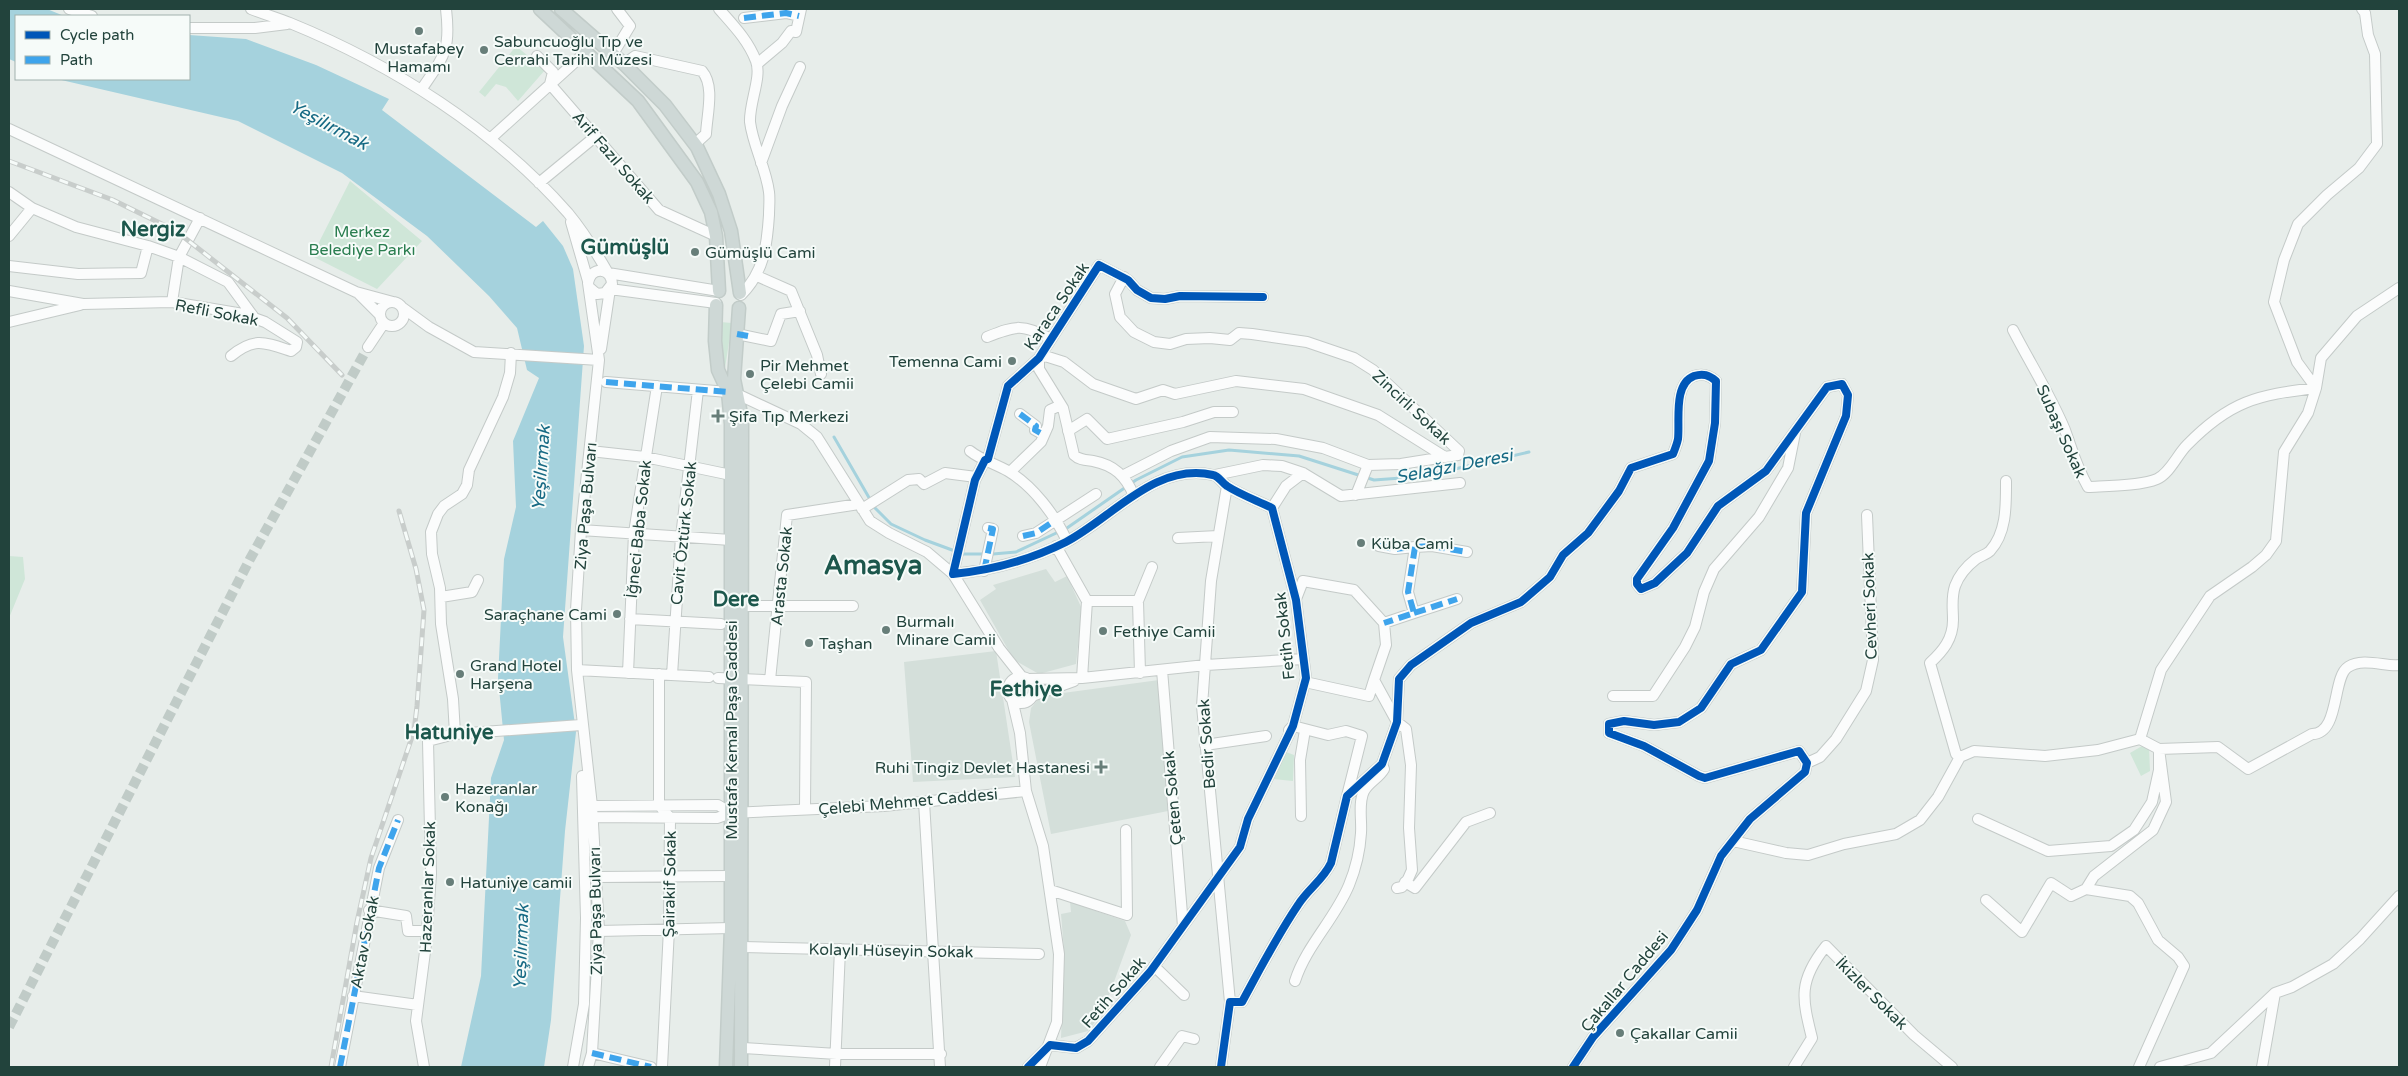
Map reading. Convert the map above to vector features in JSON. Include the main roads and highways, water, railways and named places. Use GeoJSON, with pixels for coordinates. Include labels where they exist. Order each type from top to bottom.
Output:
{"type":"FeatureCollection","features":[{"type":"Feature","properties":{"kind":"main road","name":"Mustafa Kemal Paşa Caddesi"},"geometry":{"type":"LineString","coordinates":[[540,9],[638,101],[697,182],[711,212],[716,236],[717,300],[715,341],[718,370],[732,393],[742,420],[742,606],[725,678]]}},
{"type":"Feature","properties":{"kind":"main road","name":"Mustafa Kemal Paşa Caddesi"},"geometry":{"type":"LineString","coordinates":[[561,9],[624,64],[665,105],[694,144],[719,194],[732,231],[742,335],[732,393],[731,540],[725,678],[737,813],[743,946],[742,1067]]}},
{"type":"Feature","properties":{"kind":"main road"},"geometry":{"type":"LineString","coordinates":[[729,287],[740,299],[734,312],[725,313],[717,300],[729,287]]}},
{"type":"Feature","properties":{"kind":"main road","name":"Mustafa Kemal Paşa Caddesi"},"geometry":{"type":"LineString","coordinates":[[726,1067],[731,876],[737,813]]}},
{"type":"Feature","properties":{"kind":"water"},"geometry":{"type":"Polygon","coordinates":[[[9,9],[47,9],[62,15],[15,15],[15,62],[9,59],[9,9]]]}},
{"type":"Feature","properties":{"kind":"water","name":"Yeşilırmak"},"geometry":{"type":"Polygon","coordinates":[[[190,35],[246,39],[316,65],[389,99],[382,110],[536,227],[543,221],[563,246],[573,269],[584,346],[563,637],[576,732],[565,831],[551,1020],[544,1067],[461,1067],[481,976],[491,778],[504,740],[498,678],[504,559],[516,507],[513,441],[539,378],[527,370],[517,328],[489,296],[427,236],[342,173],[238,121],[61,80],[190,80],[190,35]]]}},
{"type":"Feature","properties":{"kind":"waterway","name":"Selağzı Deresi"},"geometry":{"type":"LineString","coordinates":[[834,437],[875,508],[891,524],[925,540],[963,554],[1016,552],[1067,528],[1136,480],[1182,457],[1229,450],[1299,456],[1374,480],[1415,477],[1529,452]]}},
{"type":"Feature","properties":{"kind":"tunnel"},"geometry":{"type":"LineString","coordinates":[[9,1027],[250,559],[368,347]]}},
{"type":"Feature","properties":{"kind":"railway"},"geometry":{"type":"LineString","coordinates":[[9,161],[113,200],[176,231],[287,318],[342,375]]}},
{"type":"Feature","properties":{"kind":"railway"},"geometry":{"type":"LineString","coordinates":[[331,1067],[357,922],[371,858],[414,731],[424,610],[416,569],[399,511]]}},
{"type":"Feature","properties":{"kind":"place","name":"Mustafabey Hamamı"},"geometry":{"type":"Point","coordinates":[419,31]}},
{"type":"Feature","properties":{"kind":"place","name":"Sabuncuoğlu Tıp ve Cerrahi Tarihi Müzesi"},"geometry":{"type":"Point","coordinates":[484,50]}},
{"type":"Feature","properties":{"kind":"place","name":"Gümüşlü Cami"},"geometry":{"type":"Point","coordinates":[695,252]}},
{"type":"Feature","properties":{"kind":"place","name":"Temenna Cami"},"geometry":{"type":"Point","coordinates":[1012,361]}},
{"type":"Feature","properties":{"kind":"place","name":"Pir Mehmet Çelebi Camii"},"geometry":{"type":"Point","coordinates":[750,374]}},
{"type":"Feature","properties":{"kind":"place","name":"Şifa Tıp Merkezi"},"geometry":{"type":"Point","coordinates":[718,416]}},
{"type":"Feature","properties":{"kind":"place","name":"Küba Cami"},"geometry":{"type":"Point","coordinates":[1361,543]}},
{"type":"Feature","properties":{"kind":"place","name":"Saraçhane Cami"},"geometry":{"type":"Point","coordinates":[617,614]}},
{"type":"Feature","properties":{"kind":"place","name":"Burmalı Minare Camii"},"geometry":{"type":"Point","coordinates":[886,630]}},
{"type":"Feature","properties":{"kind":"place","name":"Fethiye Camii"},"geometry":{"type":"Point","coordinates":[1103,631]}},
{"type":"Feature","properties":{"kind":"place","name":"Taşhan"},"geometry":{"type":"Point","coordinates":[809,643]}},
{"type":"Feature","properties":{"kind":"place","name":"Grand Hotel Harşena"},"geometry":{"type":"Point","coordinates":[460,674]}},
{"type":"Feature","properties":{"kind":"place","name":"Ruhi Tingiz Devlet Hastanesi"},"geometry":{"type":"Point","coordinates":[1101,767]}},
{"type":"Feature","properties":{"kind":"place","name":"Hazeranlar Konağı"},"geometry":{"type":"Point","coordinates":[445,797]}},
{"type":"Feature","properties":{"kind":"place","name":"Hatuniye camii"},"geometry":{"type":"Point","coordinates":[450,882]}},
{"type":"Feature","properties":{"kind":"place","name":"Çakallar Camii"},"geometry":{"type":"Point","coordinates":[1620,1033]}},
{"type":"Feature","properties":{"kind":"district","name":"Nergiz"},"geometry":{"type":"Point","coordinates":[153,229]}},
{"type":"Feature","properties":{"kind":"district","name":"Gümüşlü"},"geometry":{"type":"Point","coordinates":[625,247]}},
{"type":"Feature","properties":{"kind":"district","name":"Amasya"},"geometry":{"type":"Point","coordinates":[873,565]}},
{"type":"Feature","properties":{"kind":"district","name":"Dere"},"geometry":{"type":"Point","coordinates":[736,599]}},
{"type":"Feature","properties":{"kind":"district","name":"Fethiye"},"geometry":{"type":"Point","coordinates":[1026,689]}},
{"type":"Feature","properties":{"kind":"district","name":"Hatuniye"},"geometry":{"type":"Point","coordinates":[449,732]}},
{"type":"Feature","properties":{"kind":"park label","name":"Merkez Belediye Parkı"},"geometry":{"type":"Point","coordinates":[362,240]}}]}
